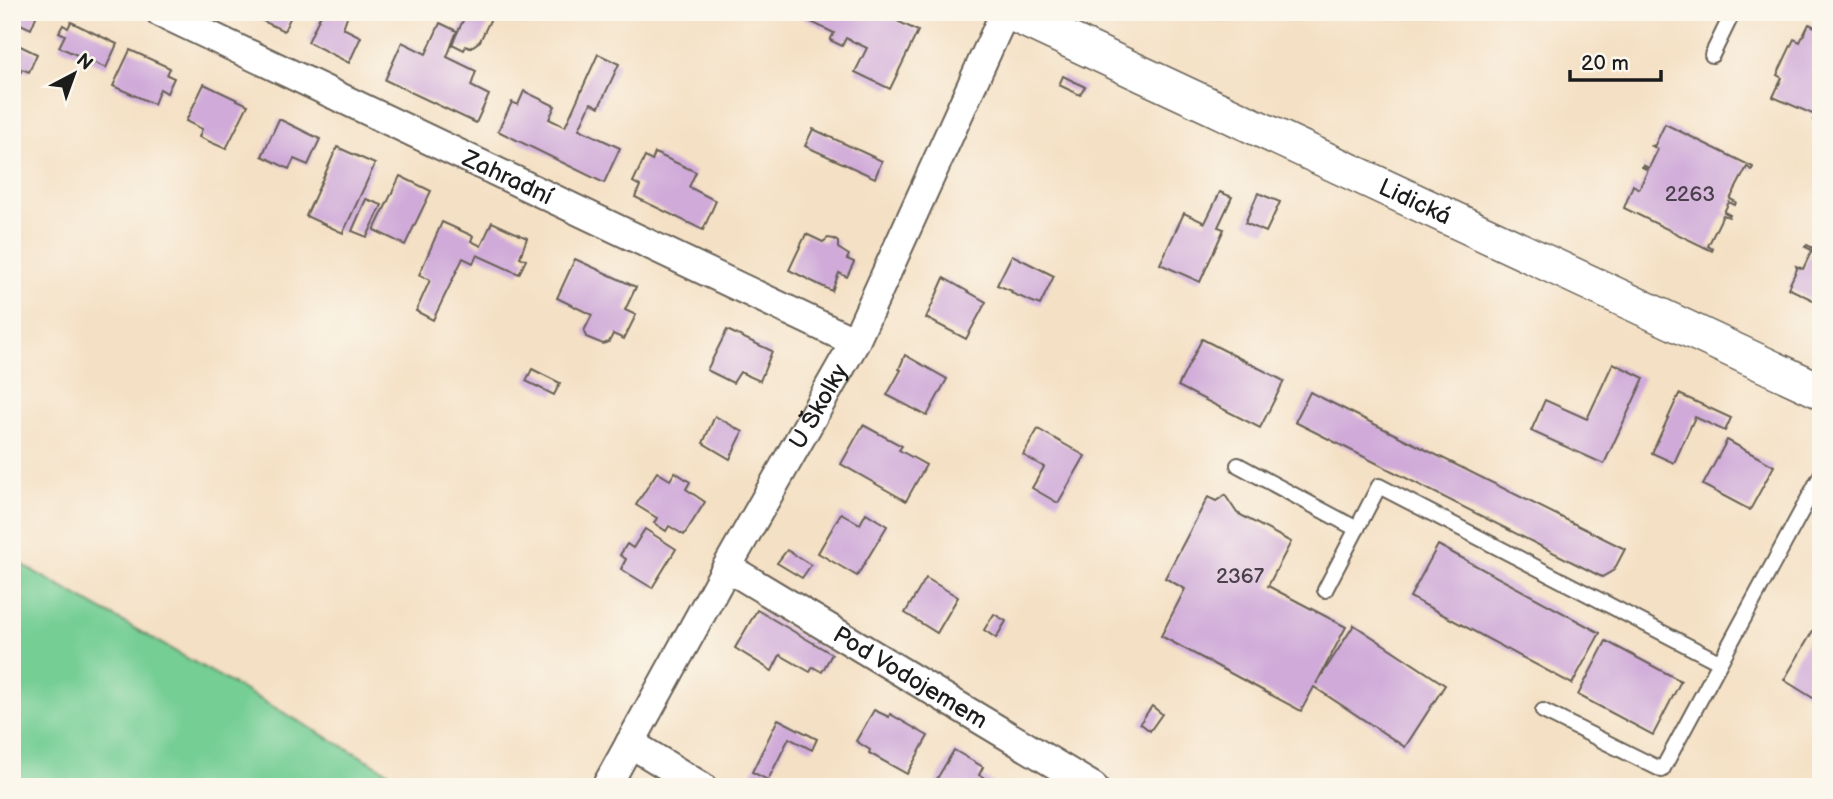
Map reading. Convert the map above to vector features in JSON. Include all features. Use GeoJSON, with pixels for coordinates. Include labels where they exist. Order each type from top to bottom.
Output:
{"type":"FeatureCollection","features":[{"type":"Feature","properties":{"kind":"street","name":"Zahradní"},"geometry":{"type":"LineString","coordinates":[[160,12],[855,342]]}},
{"type":"Feature","properties":{"kind":"street","name":"U Školky"},"geometry":{"type":"LineString","coordinates":[[606,787],[855,342],[1007,12]]}},
{"type":"Feature","properties":{"kind":"street","name":"Lidická"},"geometry":{"type":"LineString","coordinates":[[1007,12],[1821,391]]}},
{"type":"Feature","properties":{"kind":"street","name":"Pod Vodojemem"},"geometry":{"type":"LineString","coordinates":[[727,567],[1093,787]]}},
{"type":"Feature","properties":{"kind":"street"},"geometry":{"type":"LineString","coordinates":[[630,743],[702,787]]}},
{"type":"Feature","properties":{"kind":"lane"},"geometry":{"type":"LineString","coordinates":[[1712,55],[1733,12]]}},
{"type":"Feature","properties":{"kind":"lane"},"geometry":{"type":"LineString","coordinates":[[1238,465],[1357,529]]}},
{"type":"Feature","properties":{"kind":"lane"},"geometry":{"type":"LineString","coordinates":[[1544,711],[1662,770],[1821,475]]}},
{"type":"Feature","properties":{"kind":"lane"},"geometry":{"type":"LineString","coordinates":[[1325,590],[1379,486],[1719,663]]}},
{"type":"Feature","properties":{"kind":"green space"},"geometry":{"type":"Polygon","coordinates":[[[12,559],[415,787],[12,787],[12,559]]]}},
{"type":"Feature","properties":{"kind":"building"},"geometry":{"type":"Polygon","coordinates":[[[12,12],[38,12],[31,29],[12,20],[12,12]]]}},
{"type":"Feature","properties":{"kind":"building"},"geometry":{"type":"Polygon","coordinates":[[[244,12],[293,12],[284,31],[244,12]]]}},
{"type":"Feature","properties":{"kind":"building"},"geometry":{"type":"Polygon","coordinates":[[[322,12],[354,12],[347,17],[343,28],[361,37],[349,63],[308,42],[322,12]]]}},
{"type":"Feature","properties":{"kind":"building"},"geometry":{"type":"Polygon","coordinates":[[[467,12],[494,12],[480,41],[470,48],[466,46],[464,50],[452,44],[467,12]]]}},
{"type":"Feature","properties":{"kind":"building"},"geometry":{"type":"Polygon","coordinates":[[[803,12],[879,12],[918,31],[890,89],[855,72],[867,48],[846,38],[842,46],[830,40],[834,33],[801,17],[803,12]]]}},
{"type":"Feature","properties":{"kind":"building"},"geometry":{"type":"Polygon","coordinates":[[[71,22],[117,44],[106,68],[59,47],[65,35],[59,32],[63,25],[68,28],[71,22]]]}},
{"type":"Feature","properties":{"kind":"building"},"geometry":{"type":"Polygon","coordinates":[[[440,23],[457,31],[447,57],[476,71],[471,86],[489,95],[476,123],[385,80],[402,42],[426,54],[440,23]]]}},
{"type":"Feature","properties":{"kind":"building"},"geometry":{"type":"Polygon","coordinates":[[[1809,24],[1821,30],[1821,124],[1813,120],[1815,115],[1773,97],[1782,78],[1777,75],[1794,39],[1800,42],[1809,24]]]}},
{"type":"Feature","properties":{"kind":"building"},"geometry":{"type":"Polygon","coordinates":[[[12,42],[37,54],[29,72],[22,69],[20,74],[12,70],[12,42]]]}},
{"type":"Feature","properties":{"kind":"building"},"geometry":{"type":"Polygon","coordinates":[[[130,50],[170,68],[167,75],[174,78],[167,93],[160,89],[154,104],[113,86],[130,50]]]}},
{"type":"Feature","properties":{"kind":"building"},"geometry":{"type":"Polygon","coordinates":[[[598,54],[619,64],[599,107],[591,103],[579,129],[620,148],[604,183],[498,131],[512,102],[518,105],[524,91],[555,106],[549,119],[565,127],[598,54]]]}},
{"type":"Feature","properties":{"kind":"building"},"geometry":{"type":"Polygon","coordinates":[[[1063,76],[1085,87],[1080,95],[1059,85],[1063,76]]]}},
{"type":"Feature","properties":{"kind":"building"},"geometry":{"type":"Polygon","coordinates":[[[204,84],[248,105],[226,149],[199,137],[202,129],[186,121],[204,84]]]}},
{"type":"Feature","properties":{"kind":"building"},"geometry":{"type":"Polygon","coordinates":[[[279,119],[320,139],[308,165],[294,159],[289,169],[262,156],[279,119]]]}},
{"type":"Feature","properties":{"kind":"building"},"geometry":{"type":"Polygon","coordinates":[[[1665,124],[1753,167],[1752,170],[1747,167],[1730,199],[1736,202],[1735,205],[1729,202],[1724,212],[1730,215],[1723,215],[1708,246],[1712,251],[1624,208],[1633,185],[1639,189],[1648,170],[1642,167],[1643,165],[1649,168],[1658,149],[1652,146],[1665,124]]]}},
{"type":"Feature","properties":{"kind":"building"},"geometry":{"type":"Polygon","coordinates":[[[813,129],[882,161],[875,178],[805,146],[813,129]]]}},
{"type":"Feature","properties":{"kind":"building"},"geometry":{"type":"Polygon","coordinates":[[[337,147],[375,164],[343,233],[306,216],[337,147]]]}},
{"type":"Feature","properties":{"kind":"building"},"geometry":{"type":"Polygon","coordinates":[[[655,153],[696,172],[689,187],[716,201],[703,230],[635,197],[640,186],[633,182],[645,157],[652,161],[655,153]]]}},
{"type":"Feature","properties":{"kind":"building"},"geometry":{"type":"Polygon","coordinates":[[[400,176],[431,191],[405,245],[374,230],[400,176]]]}},
{"type":"Feature","properties":{"kind":"building"},"geometry":{"type":"Polygon","coordinates":[[[1220,192],[1232,197],[1218,227],[1224,229],[1200,282],[1160,264],[1184,213],[1205,223],[1220,192]]]}},
{"type":"Feature","properties":{"kind":"building"},"geometry":{"type":"Polygon","coordinates":[[[1258,193],[1280,202],[1266,232],[1245,223],[1258,193]]]}},
{"type":"Feature","properties":{"kind":"building"},"geometry":{"type":"Polygon","coordinates":[[[366,199],[382,205],[367,237],[352,231],[366,199]]]}},
{"type":"Feature","properties":{"kind":"building"},"geometry":{"type":"Polygon","coordinates":[[[442,222],[473,236],[471,241],[481,246],[492,222],[527,238],[520,257],[526,260],[519,274],[477,255],[473,263],[463,258],[433,320],[416,311],[430,280],[419,275],[442,222]]]}},
{"type":"Feature","properties":{"kind":"building"},"geometry":{"type":"Polygon","coordinates":[[[1821,232],[1821,304],[1788,288],[1796,266],[1803,269],[1812,250],[1805,247],[1807,245],[1813,248],[1821,232]]]}},
{"type":"Feature","properties":{"kind":"building"},"geometry":{"type":"Polygon","coordinates":[[[806,234],[823,242],[828,238],[834,239],[838,242],[838,248],[849,255],[847,259],[854,262],[847,277],[839,273],[832,291],[789,270],[806,234]]]}},
{"type":"Feature","properties":{"kind":"building"},"geometry":{"type":"Polygon","coordinates":[[[1012,255],[1054,276],[1040,305],[997,285],[1012,255]]]}},
{"type":"Feature","properties":{"kind":"building"},"geometry":{"type":"Polygon","coordinates":[[[575,259],[636,287],[625,310],[636,315],[624,339],[613,334],[609,342],[603,344],[586,337],[584,331],[592,315],[557,298],[575,259]]]}},
{"type":"Feature","properties":{"kind":"building"},"geometry":{"type":"Polygon","coordinates":[[[944,278],[986,302],[966,339],[926,318],[944,278]]]}},
{"type":"Feature","properties":{"kind":"building"},"geometry":{"type":"Polygon","coordinates":[[[727,330],[772,351],[760,381],[740,372],[733,383],[707,370],[727,330]]]}},
{"type":"Feature","properties":{"kind":"building"},"geometry":{"type":"Polygon","coordinates":[[[1202,339],[1284,381],[1260,428],[1178,386],[1202,339]]]}},
{"type":"Feature","properties":{"kind":"building"},"geometry":{"type":"Polygon","coordinates":[[[905,355],[947,379],[927,416],[887,395],[901,370],[899,369],[905,355]]]}},
{"type":"Feature","properties":{"kind":"building"},"geometry":{"type":"Polygon","coordinates":[[[1613,363],[1644,378],[1604,464],[1531,431],[1545,400],[1587,419],[1613,363]]]}},
{"type":"Feature","properties":{"kind":"building"},"geometry":{"type":"Polygon","coordinates":[[[532,369],[560,383],[554,395],[526,381],[532,369]]]}},
{"type":"Feature","properties":{"kind":"building"},"geometry":{"type":"Polygon","coordinates":[[[1310,392],[1625,549],[1614,570],[1602,577],[1295,422],[1310,392]]]}},
{"type":"Feature","properties":{"kind":"building"},"geometry":{"type":"Polygon","coordinates":[[[1679,394],[1731,418],[1725,431],[1695,417],[1674,463],[1652,453],[1679,394]]]}},
{"type":"Feature","properties":{"kind":"building"},"geometry":{"type":"Polygon","coordinates":[[[715,416],[743,432],[730,459],[703,443],[715,416]]]}},
{"type":"Feature","properties":{"kind":"building"},"geometry":{"type":"Polygon","coordinates":[[[863,425],[902,446],[899,450],[926,465],[906,501],[841,464],[863,425]]]}},
{"type":"Feature","properties":{"kind":"building"},"geometry":{"type":"Polygon","coordinates":[[[1038,429],[1085,456],[1058,503],[1032,488],[1044,467],[1023,455],[1038,429]]]}},
{"type":"Feature","properties":{"kind":"building"},"geometry":{"type":"Polygon","coordinates":[[[1727,440],[1774,466],[1750,510],[1703,485],[1727,440]]]}},
{"type":"Feature","properties":{"kind":"building"},"geometry":{"type":"Polygon","coordinates":[[[657,472],[670,480],[675,472],[690,482],[686,489],[705,502],[684,535],[669,526],[666,531],[654,523],[657,518],[636,505],[657,472]]]}},
{"type":"Feature","properties":{"kind":"building"},"geometry":{"type":"Polygon","coordinates":[[[1225,495],[1237,513],[1291,542],[1268,586],[1346,627],[1316,684],[1354,625],[1445,685],[1405,747],[1314,687],[1301,711],[1161,636],[1185,589],[1165,578],[1208,497],[1216,501],[1225,495]]]}},
{"type":"Feature","properties":{"kind":"building"},"geometry":{"type":"Polygon","coordinates":[[[841,513],[860,524],[866,513],[887,526],[857,576],[818,553],[841,513]]]}},
{"type":"Feature","properties":{"kind":"building"},"geometry":{"type":"Polygon","coordinates":[[[645,529],[676,549],[652,588],[621,569],[626,559],[620,555],[627,544],[633,548],[645,529]]]}},
{"type":"Feature","properties":{"kind":"building"},"geometry":{"type":"Polygon","coordinates":[[[1438,545],[1600,633],[1572,684],[1410,597],[1438,545]]]}},
{"type":"Feature","properties":{"kind":"building"},"geometry":{"type":"Polygon","coordinates":[[[787,550],[811,565],[802,578],[777,563],[787,550]]]}},
{"type":"Feature","properties":{"kind":"building"},"geometry":{"type":"Polygon","coordinates":[[[926,578],[958,597],[937,633],[905,613],[926,578]]]}},
{"type":"Feature","properties":{"kind":"building"},"geometry":{"type":"Polygon","coordinates":[[[757,610],[832,654],[822,672],[813,667],[810,672],[780,655],[772,671],[735,648],[757,610]]]}},
{"type":"Feature","properties":{"kind":"building"},"geometry":{"type":"Polygon","coordinates":[[[994,614],[1006,621],[996,638],[984,630],[994,614]]]}},
{"type":"Feature","properties":{"kind":"building"},"geometry":{"type":"Polygon","coordinates":[[[1821,617],[1821,703],[1784,680],[1821,617]]]}},
{"type":"Feature","properties":{"kind":"building"},"geometry":{"type":"Polygon","coordinates":[[[1606,641],[1681,681],[1653,735],[1578,695],[1606,641]]]}},
{"type":"Feature","properties":{"kind":"building"},"geometry":{"type":"Polygon","coordinates":[[[1152,706],[1162,714],[1150,731],[1140,723],[1152,706]]]}},
{"type":"Feature","properties":{"kind":"building"},"geometry":{"type":"Polygon","coordinates":[[[874,710],[889,717],[890,714],[928,736],[907,774],[869,753],[870,750],[856,741],[874,710]]]}},
{"type":"Feature","properties":{"kind":"building"},"geometry":{"type":"Polygon","coordinates":[[[778,719],[817,739],[812,750],[789,738],[768,780],[752,772],[778,719]]]}},
{"type":"Feature","properties":{"kind":"building"},"geometry":{"type":"Polygon","coordinates":[[[954,750],[983,767],[979,775],[994,783],[992,787],[932,787],[954,750]]]}}]}
